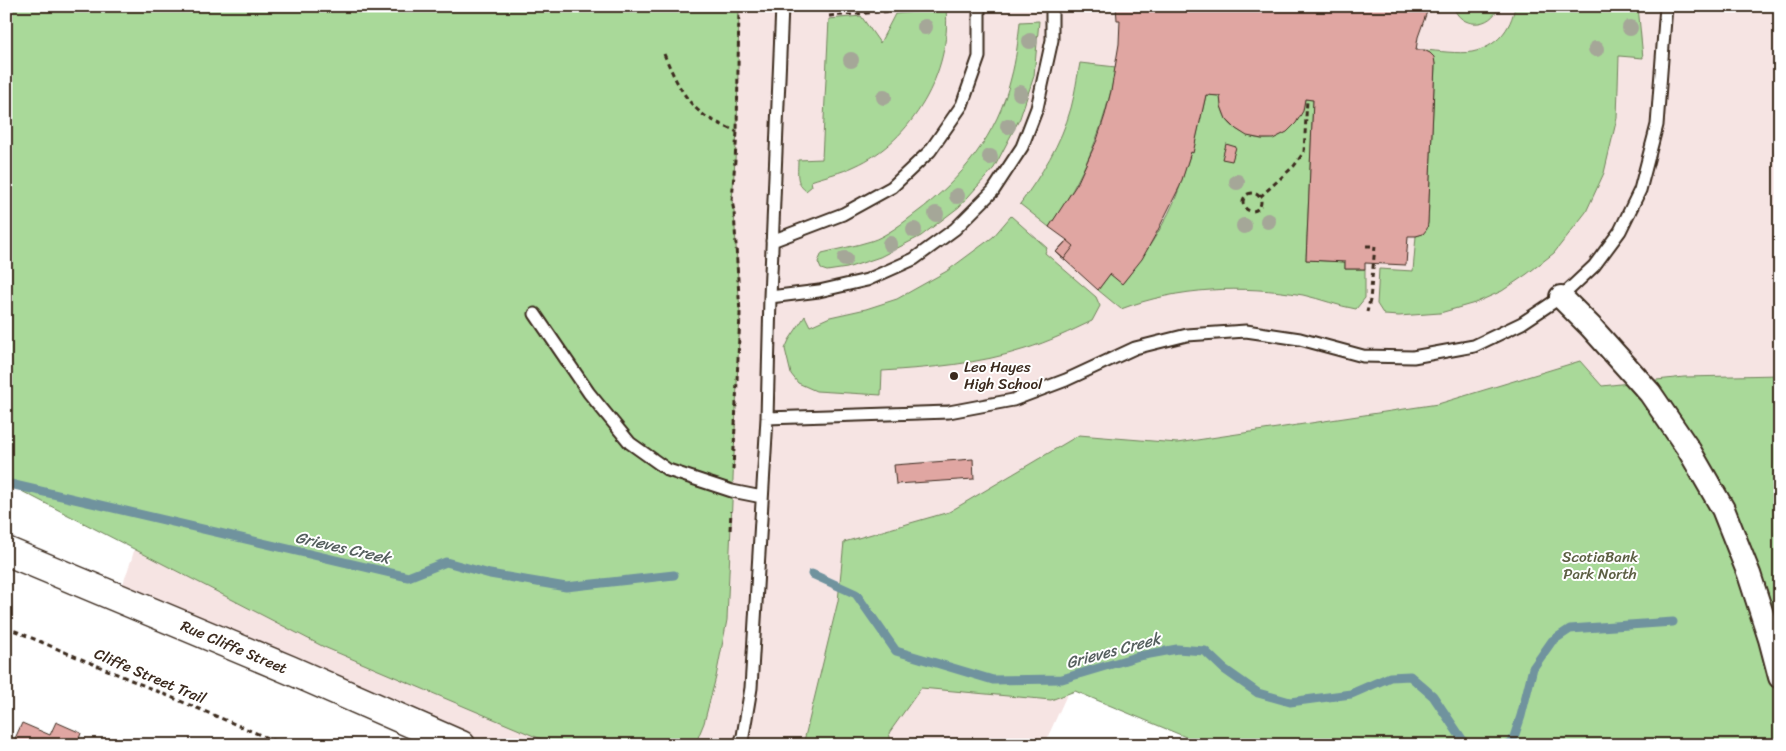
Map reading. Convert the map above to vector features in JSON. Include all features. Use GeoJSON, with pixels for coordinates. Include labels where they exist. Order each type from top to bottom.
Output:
{"type":"FeatureCollection","features":[{"type":"Feature","properties":{"kind":"main road","name":"Rue Cliffe Street"},"geometry":{"type":"LineString","coordinates":[[6,551],[290,670],[461,745]]}},
{"type":"Feature","properties":{"kind":"street"},"geometry":{"type":"LineString","coordinates":[[1561,297],[1591,327],[1650,393],[1689,450],[1718,500],[1749,574],[1780,677]]}},
{"type":"Feature","properties":{"kind":"lane"},"geometry":{"type":"LineString","coordinates":[[739,745],[743,736],[752,688],[767,418],[782,6]]}},
{"type":"Feature","properties":{"kind":"lane"},"geometry":{"type":"LineString","coordinates":[[772,241],[843,214],[892,187],[930,150],[962,105],[979,57],[979,6]]}},
{"type":"Feature","properties":{"kind":"lane"},"geometry":{"type":"LineString","coordinates":[[770,297],[819,291],[867,280],[914,259],[955,230],[993,191],[1022,147],[1037,108],[1052,40],[1052,6]]}},
{"type":"Feature","properties":{"kind":"lane"},"geometry":{"type":"LineString","coordinates":[[767,418],[949,412],[1013,400],[1066,380],[1135,348],[1187,335],[1246,331],[1300,339],[1363,356],[1413,356],[1474,346],[1522,323],[1561,297],[1594,266],[1620,231],[1640,190],[1657,125],[1666,6]]}},
{"type":"Feature","properties":{"kind":"lane"},"geometry":{"type":"LineString","coordinates":[[534,314],[589,394],[630,443],[668,470],[732,491],[762,497]]}},
{"type":"Feature","properties":{"kind":"path"},"geometry":{"type":"LineString","coordinates":[[730,530],[740,314],[732,201],[737,132],[739,6]]}},
{"type":"Feature","properties":{"kind":"path"},"geometry":{"type":"LineString","coordinates":[[829,16],[946,6]]}},
{"type":"Feature","properties":{"kind":"path"},"geometry":{"type":"LineString","coordinates":[[664,54],[684,94],[704,115],[737,132]]}},
{"type":"Feature","properties":{"kind":"path"},"geometry":{"type":"LineString","coordinates":[[1260,197],[1294,166],[1304,152],[1307,100]]}},
{"type":"Feature","properties":{"kind":"path"},"geometry":{"type":"LineString","coordinates":[[1255,193],[1260,197],[1261,202],[1257,210],[1251,211],[1244,206],[1243,200],[1246,195],[1255,193]]}},
{"type":"Feature","properties":{"kind":"path"},"geometry":{"type":"LineString","coordinates":[[1366,246],[1375,246],[1370,300],[1367,312]]}},
{"type":"Feature","properties":{"kind":"path","name":"Cliffe Street Trail"},"geometry":{"type":"LineString","coordinates":[[6,627],[284,745]]}},
{"type":"Feature","properties":{"kind":"shaded area","name":"Leo Hayes High School"},"geometry":{"type":"Polygon","coordinates":[[[159,6],[1780,6],[1780,375],[1684,377],[1438,404],[1172,444],[1070,688],[1044,745],[459,745],[118,598],[132,558],[178,383],[159,6]]]}},
{"type":"Feature","properties":{"kind":"green space"},"geometry":{"type":"Polygon","coordinates":[[[6,6],[739,6],[737,132],[732,201],[740,314],[727,620],[716,677],[704,723],[695,745],[555,745],[324,647],[6,483],[6,6]]]}},
{"type":"Feature","properties":{"kind":"green space"},"geometry":{"type":"Polygon","coordinates":[[[1453,6],[1499,6],[1495,14],[1489,19],[1476,23],[1462,19],[1453,6]]]}},
{"type":"Feature","properties":{"kind":"green space"},"geometry":{"type":"Polygon","coordinates":[[[1515,6],[1638,6],[1643,58],[1619,56],[1617,118],[1604,173],[1586,212],[1554,253],[1502,291],[1475,303],[1440,313],[1399,316],[1384,315],[1377,304],[1379,269],[1413,271],[1416,236],[1424,232],[1428,223],[1435,64],[1431,55],[1424,50],[1466,53],[1481,50],[1495,42],[1506,30],[1515,6]]]}},
{"type":"Feature","properties":{"kind":"green space"},"geometry":{"type":"Polygon","coordinates":[[[946,9],[946,33],[935,79],[924,101],[910,122],[894,140],[876,155],[839,173],[811,181],[812,186],[806,191],[802,188],[799,181],[798,160],[822,159],[829,19],[861,16],[880,43],[895,14],[946,9]]]}},
{"type":"Feature","properties":{"kind":"green space"},"geometry":{"type":"Polygon","coordinates":[[[1039,21],[1034,76],[1020,118],[994,168],[959,207],[921,236],[880,257],[847,268],[827,271],[821,269],[818,262],[822,253],[871,241],[888,233],[932,200],[962,171],[987,137],[1005,99],[1014,64],[1020,22],[1039,21]]]}},
{"type":"Feature","properties":{"kind":"green space"},"geometry":{"type":"Polygon","coordinates":[[[1080,63],[1116,67],[1106,110],[1092,151],[1073,190],[1049,227],[1020,204],[1043,170],[1062,134],[1071,108],[1080,63]]]}},
{"type":"Feature","properties":{"kind":"green space"},"geometry":{"type":"Polygon","coordinates":[[[1206,95],[1220,96],[1225,116],[1233,127],[1254,138],[1265,139],[1283,134],[1297,119],[1305,99],[1313,100],[1306,260],[1345,262],[1345,269],[1365,269],[1365,298],[1356,309],[1303,295],[1234,289],[1188,292],[1165,296],[1121,309],[1098,290],[1110,274],[1123,283],[1162,226],[1179,189],[1191,152],[1193,152],[1206,95]]]}},
{"type":"Feature","properties":{"kind":"green space"},"geometry":{"type":"Polygon","coordinates":[[[1011,216],[1047,248],[1045,253],[1096,297],[1100,306],[1092,321],[1042,343],[1008,354],[936,367],[882,371],[881,395],[816,391],[798,383],[791,374],[785,349],[805,316],[810,326],[830,317],[866,309],[897,299],[947,271],[993,237],[1011,216]]]}},
{"type":"Feature","properties":{"kind":"green space","name":"ScotiaBank Park North"},"geometry":{"type":"Polygon","coordinates":[[[1580,361],[1602,386],[1684,377],[1780,375],[1780,745],[1205,745],[1075,691],[1051,700],[921,688],[889,733],[892,745],[803,745],[838,601],[844,542],[949,512],[1079,435],[1177,443],[1438,404],[1580,361]]]}},
{"type":"Feature","properties":{"kind":"building"},"geometry":{"type":"Polygon","coordinates":[[[1116,6],[1429,6],[1418,37],[1416,50],[1424,50],[1430,53],[1434,57],[1435,64],[1428,223],[1427,229],[1423,234],[1408,236],[1406,265],[1365,263],[1365,269],[1345,269],[1345,262],[1306,260],[1313,100],[1305,99],[1303,111],[1296,123],[1287,132],[1273,139],[1262,139],[1247,136],[1236,129],[1226,119],[1221,106],[1220,96],[1206,95],[1193,153],[1191,152],[1180,186],[1157,232],[1142,259],[1122,284],[1110,274],[1098,290],[1056,252],[1067,240],[1049,227],[1077,184],[1097,140],[1105,115],[1119,44],[1120,20],[1117,20],[1116,6]]]}},
{"type":"Feature","properties":{"kind":"building"},"geometry":{"type":"Polygon","coordinates":[[[1226,144],[1236,147],[1232,161],[1222,159],[1226,144]]]}},
{"type":"Feature","properties":{"kind":"building"},"geometry":{"type":"Polygon","coordinates":[[[1067,240],[1074,246],[1064,259],[1056,252],[1067,240]]]}},
{"type":"Feature","properties":{"kind":"building"},"geometry":{"type":"Polygon","coordinates":[[[973,459],[974,479],[896,484],[894,465],[973,459]]]}},
{"type":"Feature","properties":{"kind":"building"},"geometry":{"type":"Polygon","coordinates":[[[56,722],[81,733],[79,739],[92,745],[12,745],[22,723],[50,735],[56,722]]]}},
{"type":"Feature","properties":{"kind":"waterway","name":"Grieves Creek"},"geometry":{"type":"LineString","coordinates":[[6,483],[408,577],[446,562],[490,574],[566,587],[674,575]]}},
{"type":"Feature","properties":{"kind":"waterway","name":"Grieves Creek"},"geometry":{"type":"LineString","coordinates":[[812,574],[856,594],[896,651],[993,680],[1062,679],[1139,656],[1177,649],[1205,651],[1224,669],[1258,693],[1290,702],[1351,694],[1390,677],[1410,676],[1433,696],[1466,745]]}},
{"type":"Feature","properties":{"kind":"waterway","name":"Grieves Creek"},"geometry":{"type":"LineString","coordinates":[[1508,745],[1512,743],[1521,716],[1533,668],[1552,641],[1570,629],[1673,622]]}},
{"type":"Feature","properties":{"kind":"place","name":"Leo Hayes High School"},"geometry":{"type":"Point","coordinates":[954,376]}}]}
